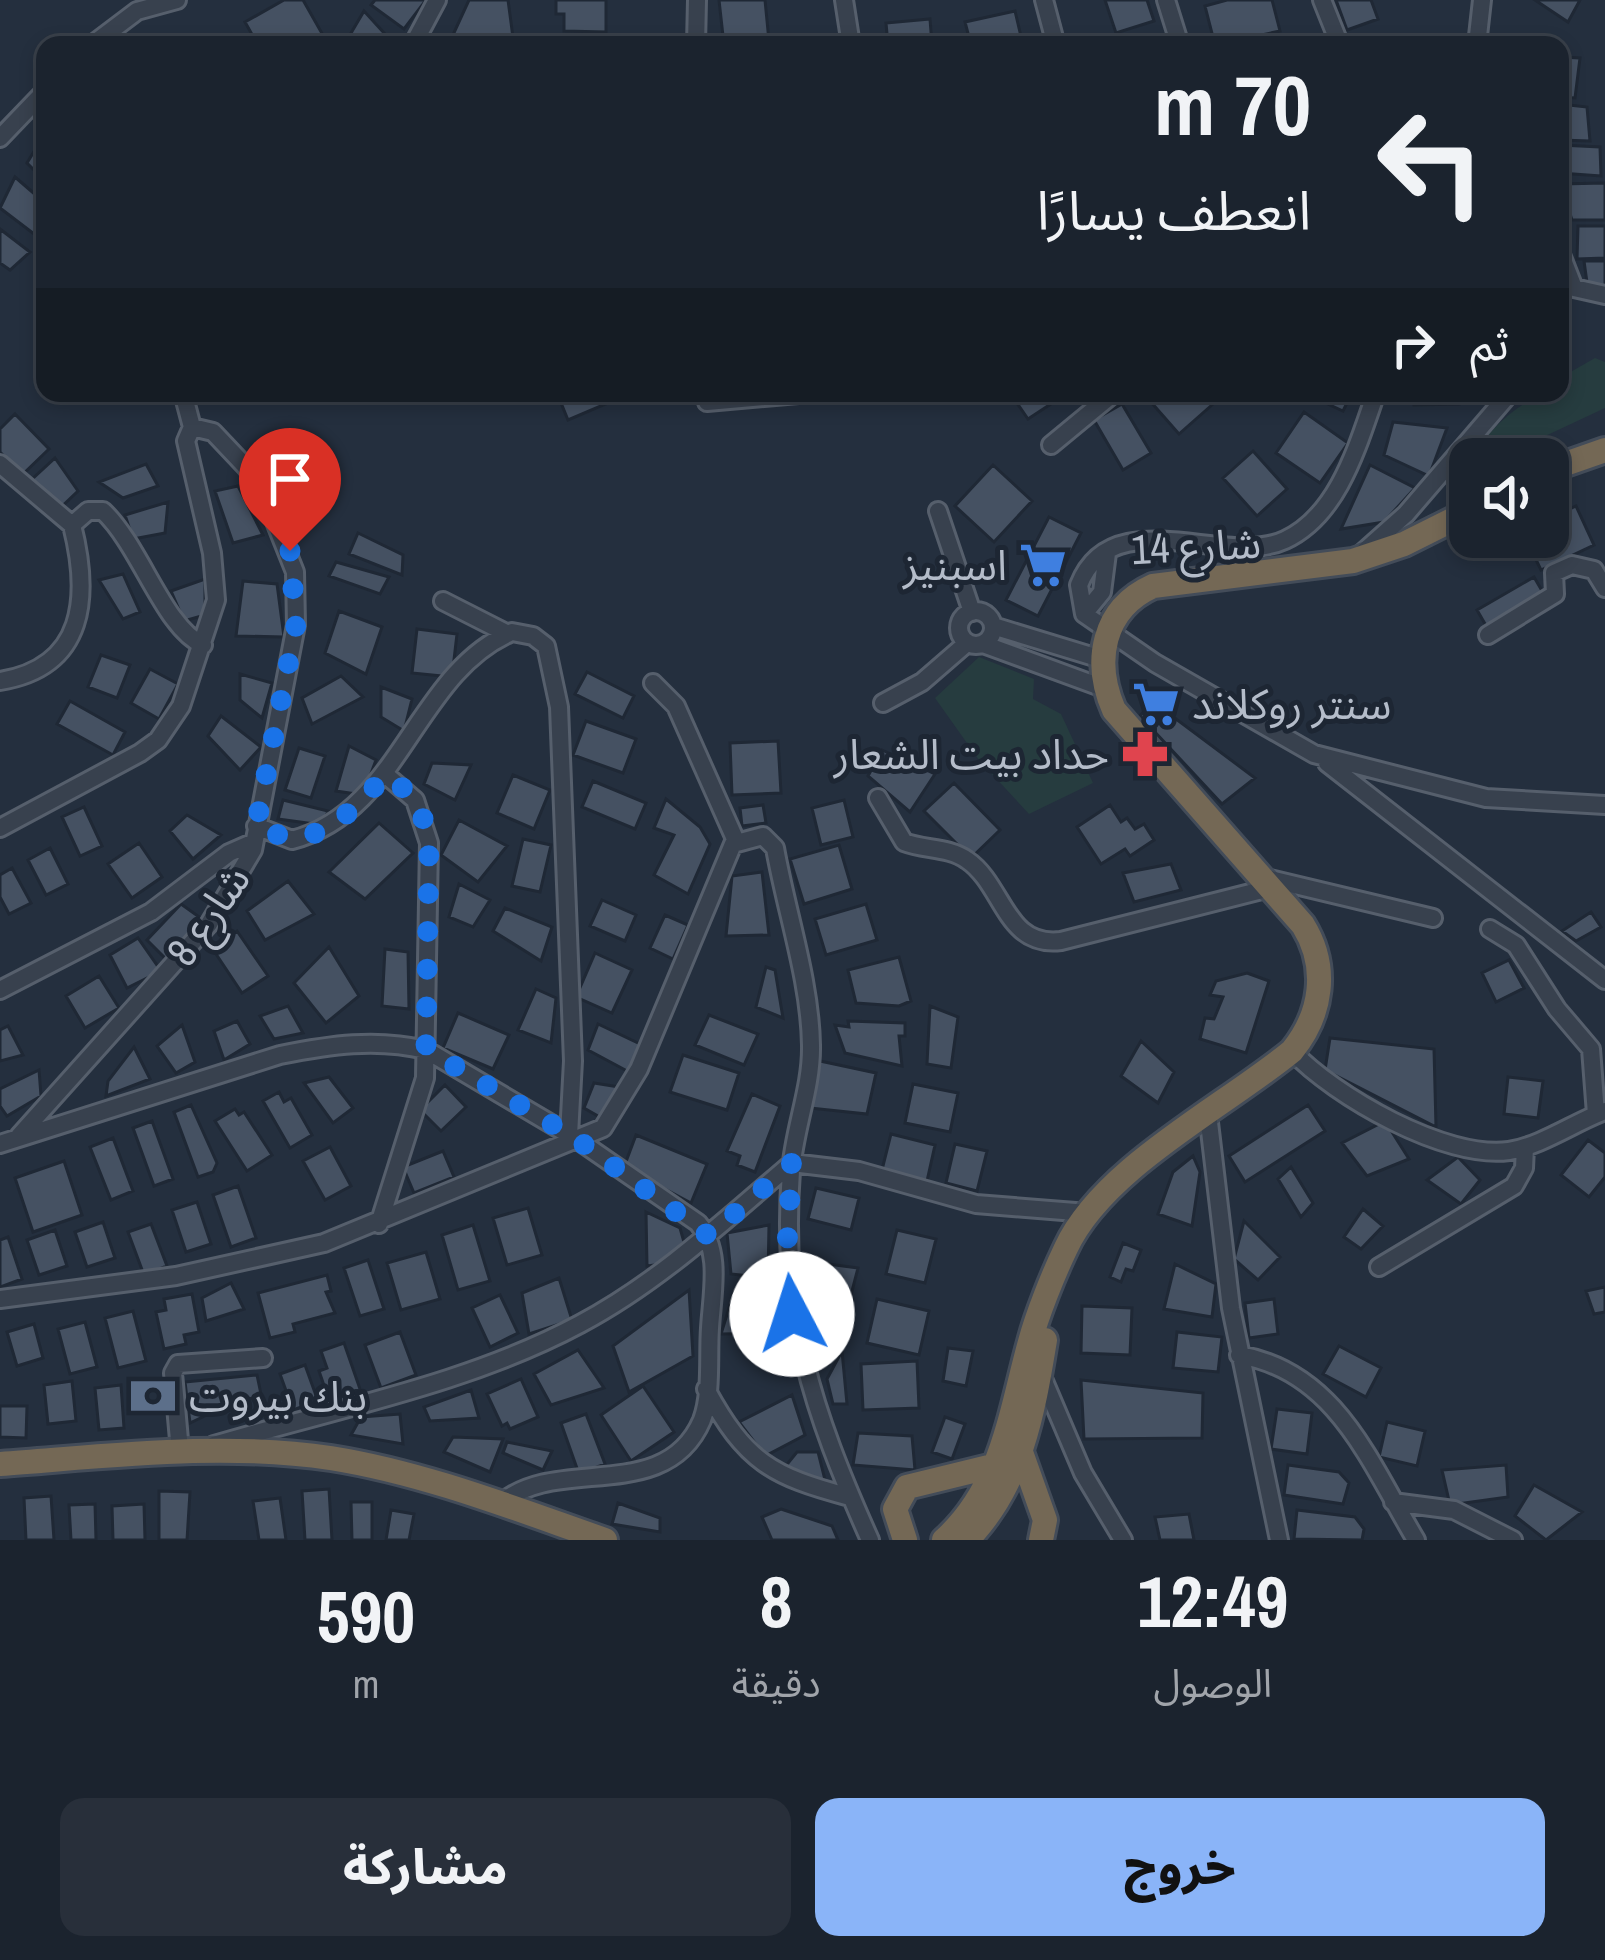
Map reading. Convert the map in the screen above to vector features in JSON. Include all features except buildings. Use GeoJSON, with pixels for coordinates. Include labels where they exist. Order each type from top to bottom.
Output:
{"type":"FeatureCollection","features":[{"type":"Feature","properties":{"kind":"highway"},"geometry":{"type":"LineString","coordinates":[[1569,463],[1605,451]]}},
{"type":"Feature","properties":{"kind":"highway"},"geometry":{"type":"LineString","coordinates":[[955,1537],[997,1465],[1030,1340],[1066,1248],[1088,1213],[1117,1184],[1292,1051],[1316,1010],[1318,964],[1308,932],[1270,882],[1130,734],[1106,689],[1101,659],[1112,600],[1168,582],[1353,561],[1404,544],[1449,522]]}},
{"type":"Feature","properties":{"kind":"highway"},"geometry":{"type":"LineString","coordinates":[[988,1517],[1022,1455],[1046,1339],[1043,1315]]}},
{"type":"Feature","properties":{"kind":"highway"},"geometry":{"type":"LineString","coordinates":[[0,1464],[190,1450],[331,1458],[500,1504],[605,1540]]}},
{"type":"Feature","properties":{"kind":"highway"},"geometry":{"type":"LineString","coordinates":[[1022,1455],[1042,1529]]}},
{"type":"Feature","properties":{"kind":"highway"},"geometry":{"type":"LineString","coordinates":[[905,1540],[896,1517],[897,1502],[910,1485],[997,1465]]}},
{"type":"Feature","properties":{"kind":"highway"},"geometry":{"type":"LineString","coordinates":[[929,1480],[952,1496],[955,1537]]}},
{"type":"Feature","properties":{"kind":"highway"},"geometry":{"type":"LineString","coordinates":[[955,1537],[1007,1509],[1042,1529]]}},
{"type":"Feature","properties":{"kind":"street"},"geometry":{"type":"LineString","coordinates":[[104,36],[137,11],[177,0]]}},
{"type":"Feature","properties":{"kind":"street"},"geometry":{"type":"LineString","coordinates":[[417,36],[437,0]]}},
{"type":"Feature","properties":{"kind":"street"},"geometry":{"type":"LineString","coordinates":[[696,36],[697,0]]}},
{"type":"Feature","properties":{"kind":"street"},"geometry":{"type":"LineString","coordinates":[[844,0],[850,36]]}},
{"type":"Feature","properties":{"kind":"street"},"geometry":{"type":"LineString","coordinates":[[1044,0],[1054,36]]}},
{"type":"Feature","properties":{"kind":"street"},"geometry":{"type":"LineString","coordinates":[[1166,0],[1177,36]]}},
{"type":"Feature","properties":{"kind":"street"},"geometry":{"type":"LineString","coordinates":[[1322,0],[1336,36]]}},
{"type":"Feature","properties":{"kind":"street"},"geometry":{"type":"LineString","coordinates":[[1482,0],[1482,36]]}},
{"type":"Feature","properties":{"kind":"street"},"geometry":{"type":"LineString","coordinates":[[0,138],[36,100]]}},
{"type":"Feature","properties":{"kind":"street"},"geometry":{"type":"LineString","coordinates":[[1569,275],[1574,288],[1605,296]]}},
{"type":"Feature","properties":{"kind":"street"},"geometry":{"type":"LineString","coordinates":[[0,828],[158,740],[182,706],[217,586],[186,441],[192,427],[185,402]]}},
{"type":"Feature","properties":{"kind":"street"},"geometry":{"type":"LineString","coordinates":[[1051,445],[1103,402]]}},
{"type":"Feature","properties":{"kind":"street","name":"شارع 14"},"geometry":{"type":"LineString","coordinates":[[1314,754],[1084,614],[1079,585],[1094,560],[1167,539],[1243,545],[1284,541],[1332,497],[1352,460],[1373,402]]}},
{"type":"Feature","properties":{"kind":"street"},"geometry":{"type":"LineString","coordinates":[[1353,561],[1406,514],[1502,402]]}},
{"type":"Feature","properties":{"kind":"street","name":"شارع 8"},"geometry":{"type":"LineString","coordinates":[[9,1141],[220,911],[255,834],[296,625],[295,572],[262,489],[247,467],[213,433],[192,427]]}},
{"type":"Feature","properties":{"kind":"street"},"geometry":{"type":"LineString","coordinates":[[0,464],[72,525],[82,573],[74,627],[50,664],[0,681]]}},
{"type":"Feature","properties":{"kind":"street"},"geometry":{"type":"LineString","coordinates":[[72,525],[88,511],[107,514],[142,558],[174,622],[203,645]]}},
{"type":"Feature","properties":{"kind":"street"},"geometry":{"type":"LineString","coordinates":[[938,511],[972,612]]}},
{"type":"Feature","properties":{"kind":"street"},"geometry":{"type":"LineString","coordinates":[[1084,614],[1112,600],[1108,553]]}},
{"type":"Feature","properties":{"kind":"street"},"geometry":{"type":"LineString","coordinates":[[1488,635],[1555,595],[1554,573],[1572,565],[1594,571],[1605,588]]}},
{"type":"Feature","properties":{"kind":"street"},"geometry":{"type":"LineString","coordinates":[[443,601],[508,634]]}},
{"type":"Feature","properties":{"kind":"street"},"geometry":{"type":"LineString","coordinates":[[972,612],[983,613],[993,626],[1101,659]]}},
{"type":"Feature","properties":{"kind":"street"},"geometry":{"type":"LineString","coordinates":[[972,612],[959,628],[975,644],[1106,689]]}},
{"type":"Feature","properties":{"kind":"street"},"geometry":{"type":"LineString","coordinates":[[883,703],[931,675],[993,626]]}},
{"type":"Feature","properties":{"kind":"street"},"geometry":{"type":"LineString","coordinates":[[0,990],[151,912],[255,834],[286,840],[313,835],[334,824],[386,775],[472,657],[508,634],[523,633],[546,646],[560,707],[572,1136]]}},
{"type":"Feature","properties":{"kind":"street"},"geometry":{"type":"LineString","coordinates":[[0,1299],[220,1268],[379,1224],[572,1136],[603,1128],[614,1116],[736,841],[676,706],[653,683]]}},
{"type":"Feature","properties":{"kind":"street"},"geometry":{"type":"LineString","coordinates":[[1314,754],[1486,798],[1605,805]]}},
{"type":"Feature","properties":{"kind":"street"},"geometry":{"type":"LineString","coordinates":[[1314,754],[1605,980]]}},
{"type":"Feature","properties":{"kind":"street"},"geometry":{"type":"LineString","coordinates":[[1374,797],[1372,784],[1380,772]]}},
{"type":"Feature","properties":{"kind":"street"},"geometry":{"type":"LineString","coordinates":[[379,1224],[423,1089],[426,1049],[429,843],[415,800],[386,775]]}},
{"type":"Feature","properties":{"kind":"street"},"geometry":{"type":"LineString","coordinates":[[878,798],[898,838],[964,857],[1016,927],[1038,941],[1061,941],[1270,882],[1433,918]]}},
{"type":"Feature","properties":{"kind":"street"},"geometry":{"type":"LineString","coordinates":[[736,841],[758,836],[774,844],[808,1019],[811,1065],[792,1163],[786,1262],[792,1314],[805,1372],[869,1540]]}},
{"type":"Feature","properties":{"kind":"street"},"geometry":{"type":"LineString","coordinates":[[1292,1051],[1341,1092],[1431,1137],[1476,1150],[1525,1147],[1601,1112],[1591,1049],[1547,996],[1516,945],[1490,929]]}},
{"type":"Feature","properties":{"kind":"street"},"geometry":{"type":"LineString","coordinates":[[9,1141],[304,1050],[384,1042],[426,1049],[572,1136],[709,1236],[713,1264],[701,1420],[659,1464],[614,1478],[538,1482],[500,1504]]}},
{"type":"Feature","properties":{"kind":"street"},"geometry":{"type":"LineString","coordinates":[[1208,1114],[1221,1252],[1279,1540]]}},
{"type":"Feature","properties":{"kind":"street"},"geometry":{"type":"LineString","coordinates":[[1379,1267],[1514,1186],[1524,1168],[1525,1147]]}},
{"type":"Feature","properties":{"kind":"street"},"geometry":{"type":"LineString","coordinates":[[262,1358],[178,1364],[173,1373],[190,1450],[407,1390],[546,1341],[609,1308],[709,1236],[792,1163],[859,1171],[976,1204],[1088,1213]]}},
{"type":"Feature","properties":{"kind":"street"},"geometry":{"type":"LineString","coordinates":[[1239,1355],[1282,1366],[1320,1390],[1416,1540]]}},
{"type":"Feature","properties":{"kind":"street"},"geometry":{"type":"LineString","coordinates":[[1040,1371],[1083,1473],[1123,1540]]}},
{"type":"Feature","properties":{"kind":"street"},"geometry":{"type":"LineString","coordinates":[[706,1389],[731,1435],[752,1458],[791,1480],[850,1497]]}},
{"type":"Feature","properties":{"kind":"street"},"geometry":{"type":"LineString","coordinates":[[1393,1502],[1454,1510],[1514,1540]]}},
{"type":"Feature","properties":{"kind":"green space"},"geometry":{"type":"Polygon","coordinates":[[[1595,358],[1605,362],[1605,408],[1541,438],[1486,438],[1527,402],[1569,402],[1569,373],[1595,358]]]}},
{"type":"Feature","properties":{"kind":"green space"},"geometry":{"type":"Polygon","coordinates":[[[979,657],[1034,679],[1033,699],[1061,714],[1093,783],[1029,814],[979,760],[935,698],[979,657]]]}},
{"type":"Feature","properties":{"kind":"place","name":"اسبنيز"},"geometry":{"type":"Point","coordinates":[1043,565]}},
{"type":"Feature","properties":{"kind":"place","name":"سنتر روكلاند"},"geometry":{"type":"Point","coordinates":[1156,704]}},
{"type":"Feature","properties":{"kind":"place","name":"حداد بيت الشعار"},"geometry":{"type":"Point","coordinates":[1145,754]}},
{"type":"Feature","properties":{"kind":"place","name":"بنك بيروت"},"geometry":{"type":"Point","coordinates":[153,1396]}},
{"type":"Feature","properties":{"kind":"route"},"geometry":{"type":"LineString","coordinates":[[290,551],[298,602],[296,625],[256,826],[286,840],[299,839],[334,824],[386,775],[404,787],[423,814],[429,843],[426,1049],[453,1070],[575,1138],[698,1223],[709,1236],[792,1163],[786,1262],[792,1314]]}}]}
